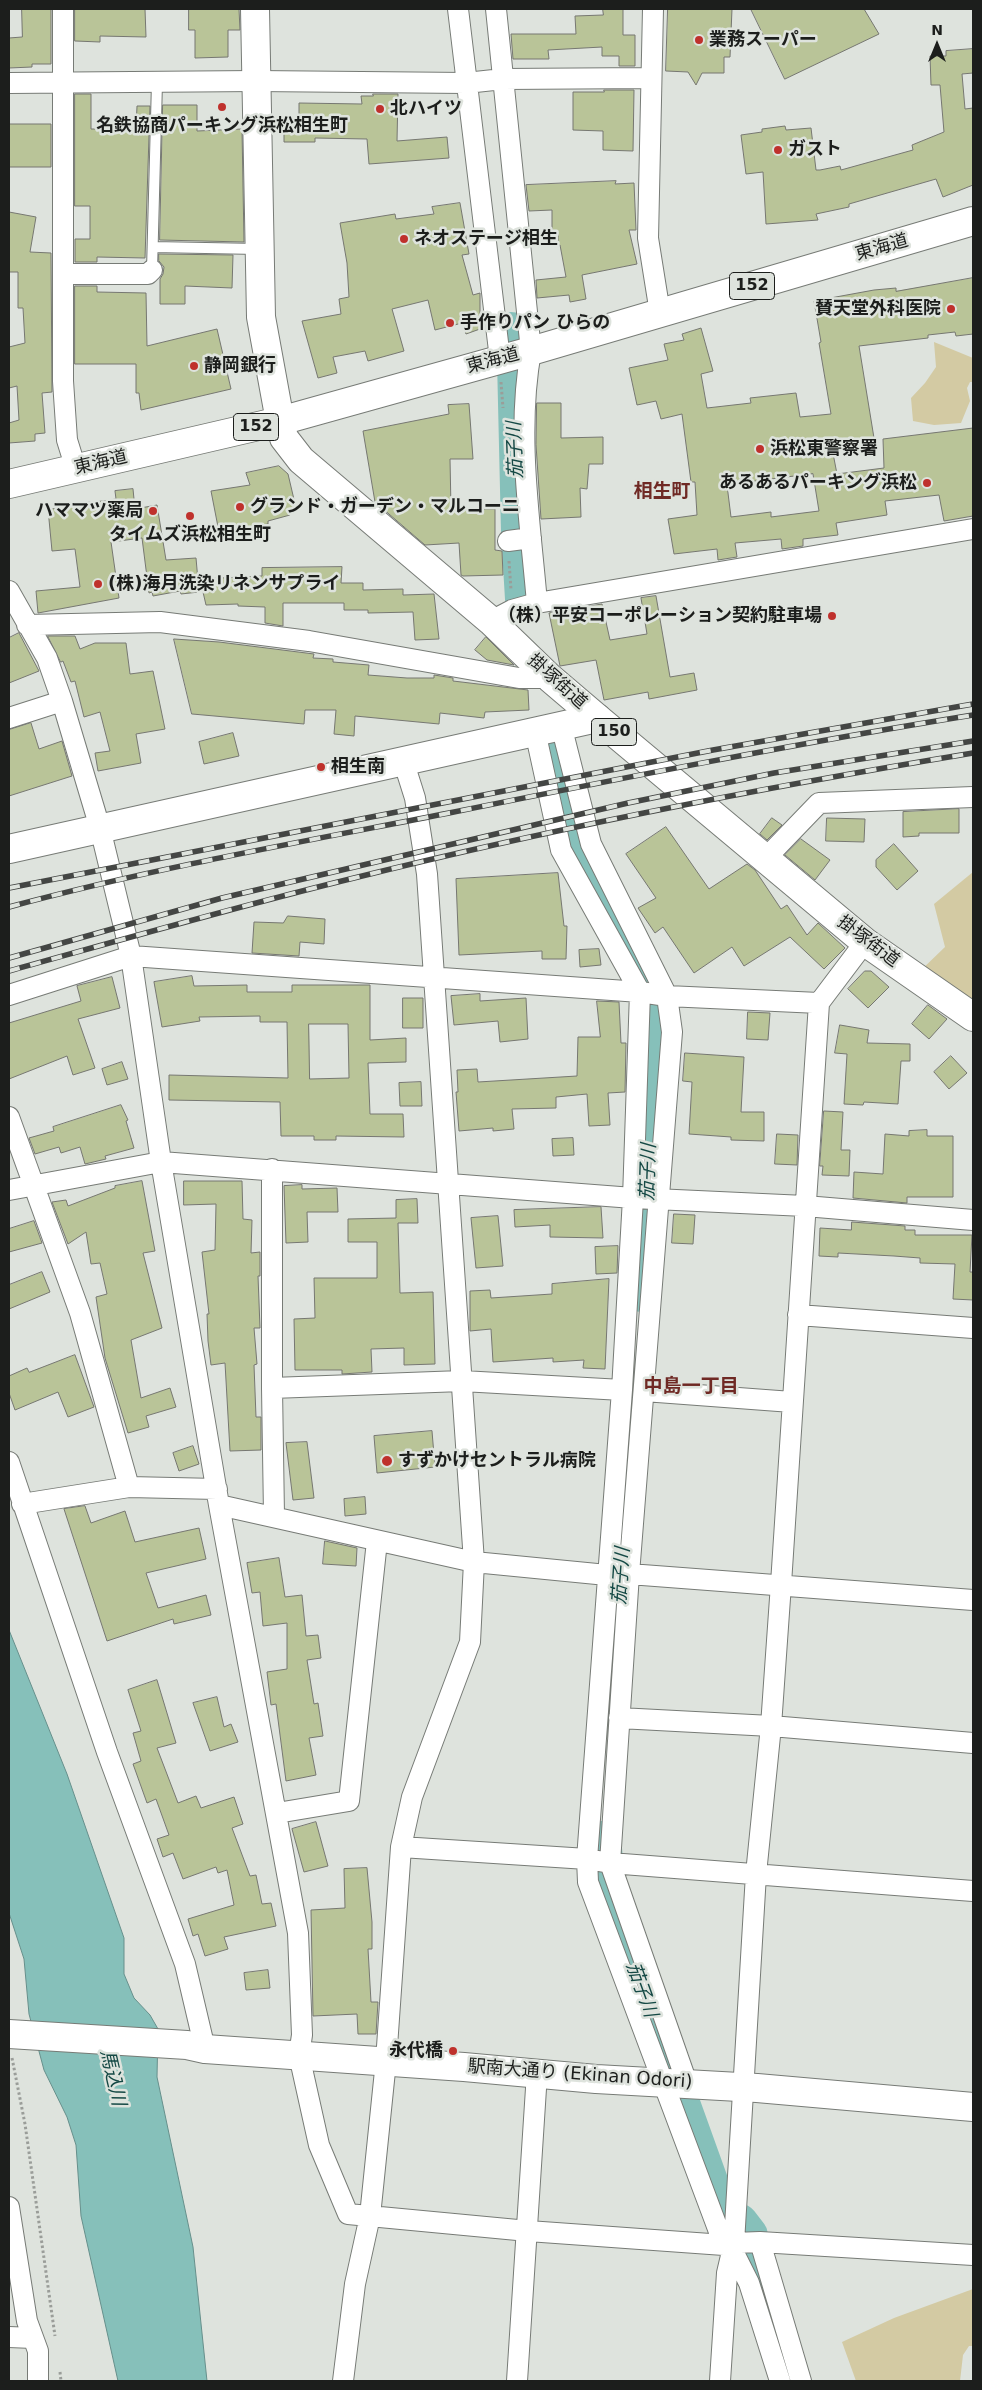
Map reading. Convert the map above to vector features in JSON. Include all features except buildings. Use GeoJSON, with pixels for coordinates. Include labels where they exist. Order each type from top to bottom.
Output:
{"type":"FeatureCollection","features":[{"type":"Feature","properties":{"kind":"main road","name":"掛塚街道"},"geometry":{"type":"LineString","coordinates":[[255,9],[258,249],[261,317],[284,438],[301,460],[491,621],[550,678],[597,718],[865,942],[973,1017]]}},
{"type":"Feature","properties":{"kind":"main road","name":"東海道"},"geometry":{"type":"LineString","coordinates":[[9,484],[280,421],[500,358],[531,352],[973,221]]}},
{"type":"Feature","properties":{"kind":"main road"},"geometry":{"type":"LineString","coordinates":[[9,849],[597,718]]}},
{"type":"Feature","properties":{"kind":"main road","name":"駅南大通り (Ekinan Odori)"},"geometry":{"type":"LineString","coordinates":[[10,2042],[196,2047],[743,2087],[973,2107]]}},
{"type":"Feature","properties":{"kind":"street"},"geometry":{"type":"LineString","coordinates":[[64,9],[63,380],[67,440],[76,469]]}},
{"type":"Feature","properties":{"kind":"street"},"geometry":{"type":"LineString","coordinates":[[458,9],[500,358]]}},
{"type":"Feature","properties":{"kind":"street"},"geometry":{"type":"LineString","coordinates":[[496,9],[531,352],[526,374],[524,455],[537,603]]}},
{"type":"Feature","properties":{"kind":"street"},"geometry":{"type":"LineString","coordinates":[[653,9],[648,238],[660,313]]}},
{"type":"Feature","properties":{"kind":"street"},"geometry":{"type":"LineString","coordinates":[[9,83],[256,81],[466,83],[503,79],[650,78]]}},
{"type":"Feature","properties":{"kind":"street"},"geometry":{"type":"LineString","coordinates":[[64,274],[148,274],[152,270]]}},
{"type":"Feature","properties":{"kind":"street"},"geometry":{"type":"LineString","coordinates":[[491,621],[512,610],[537,603],[973,529]]}},
{"type":"Feature","properties":{"kind":"street"},"geometry":{"type":"LineString","coordinates":[[508,541],[531,538]]}},
{"type":"Feature","properties":{"kind":"street"},"geometry":{"type":"LineString","coordinates":[[9,591],[46,658],[62,701],[100,828],[131,956],[161,1162],[218,1497],[298,1933],[302,2036],[299,2055],[319,2145],[348,2214],[528,2231],[740,2238],[973,2255]]}},
{"type":"Feature","properties":{"kind":"street"},"geometry":{"type":"LineString","coordinates":[[27,625],[160,622],[309,641],[519,678],[550,678]]}},
{"type":"Feature","properties":{"kind":"street"},"geometry":{"type":"LineString","coordinates":[[9,718],[62,701]]}},
{"type":"Feature","properties":{"kind":"street"},"geometry":{"type":"LineString","coordinates":[[548,728],[561,850],[640,992],[633,1198],[622,1390],[587,1859],[588,1882],[801,2381]]}},
{"type":"Feature","properties":{"kind":"street"},"geometry":{"type":"LineString","coordinates":[[548,728],[591,844],[667,996],[672,1032],[629,1574],[610,1863],[675,2082]]}},
{"type":"Feature","properties":{"kind":"street"},"geometry":{"type":"LineString","coordinates":[[343,2381],[355,2284],[370,2216],[386,2061],[400,1848],[412,1797],[470,1642],[474,1562],[436,978],[427,874],[414,798],[403,760]]}},
{"type":"Feature","properties":{"kind":"street"},"geometry":{"type":"LineString","coordinates":[[765,859],[818,803],[973,797]]}},
{"type":"Feature","properties":{"kind":"street"},"geometry":{"type":"LineString","coordinates":[[780,2381],[749,2283],[740,2238],[743,2087],[756,1874],[781,1584],[819,1003],[865,942]]}},
{"type":"Feature","properties":{"kind":"street"},"geometry":{"type":"LineString","coordinates":[[9,995],[131,956],[640,992],[667,996],[819,1003]]}},
{"type":"Feature","properties":{"kind":"street"},"geometry":{"type":"LineString","coordinates":[[9,1117],[80,1313],[129,1487]]}},
{"type":"Feature","properties":{"kind":"street"},"geometry":{"type":"LineString","coordinates":[[9,1190],[161,1162],[633,1198],[805,1206],[973,1220]]}},
{"type":"Feature","properties":{"kind":"street"},"geometry":{"type":"LineString","coordinates":[[272,1169],[274,1516]]}},
{"type":"Feature","properties":{"kind":"street"},"geometry":{"type":"LineString","coordinates":[[798,1315],[973,1328]]}},
{"type":"Feature","properties":{"kind":"street"},"geometry":{"type":"LineString","coordinates":[[272,1388],[462,1381],[622,1390]]}},
{"type":"Feature","properties":{"kind":"street"},"geometry":{"type":"LineString","coordinates":[[644,1391],[792,1402]]}},
{"type":"Feature","properties":{"kind":"street"},"geometry":{"type":"LineString","coordinates":[[9,1462],[107,1752],[185,1964],[196,2047]]}},
{"type":"Feature","properties":{"kind":"street"},"geometry":{"type":"LineString","coordinates":[[22,1504],[129,1487],[218,1497],[274,1516],[376,1541],[474,1562],[607,1575],[629,1574],[781,1584],[973,1600]]}},
{"type":"Feature","properties":{"kind":"street"},"geometry":{"type":"LineString","coordinates":[[277,1813],[349,1801],[376,1541]]}},
{"type":"Feature","properties":{"kind":"street"},"geometry":{"type":"LineString","coordinates":[[619,1718],[770,1726],[973,1743]]}},
{"type":"Feature","properties":{"kind":"street"},"geometry":{"type":"LineString","coordinates":[[400,1848],[587,1859],[610,1863],[973,1891]]}},
{"type":"Feature","properties":{"kind":"street"},"geometry":{"type":"LineString","coordinates":[[517,2381],[537,2073]]}},
{"type":"Feature","properties":{"kind":"street"},"geometry":{"type":"LineString","coordinates":[[9,2207],[24,2306],[38,2350],[38,2381]]}},
{"type":"Feature","properties":{"kind":"street"},"geometry":{"type":"LineString","coordinates":[[720,2381],[727,2274],[740,2238]]}},
{"type":"Feature","properties":{"kind":"street"},"geometry":{"type":"LineString","coordinates":[[9,2337],[33,2338]]}},
{"type":"Feature","properties":{"kind":"lane"},"geometry":{"type":"LineString","coordinates":[[152,270],[157,82]]}},
{"type":"Feature","properties":{"kind":"lane"},"geometry":{"type":"LineString","coordinates":[[153,247],[258,249]]}},
{"type":"Feature","properties":{"kind":"path"},"geometry":{"type":"LineString","coordinates":[[10,2042],[25,2124],[56,2343]]}},
{"type":"Feature","properties":{"kind":"path"},"geometry":{"type":"LineString","coordinates":[[58,2362],[61,2381]]}},
{"type":"Feature","properties":{"kind":"shaded area"},"geometry":{"type":"Polygon","coordinates":[[[934,342],[973,358],[973,382],[970,382],[967,388],[970,401],[961,423],[934,425],[913,421],[911,398],[936,367],[934,342]]]}},
{"type":"Feature","properties":{"kind":"shaded area"},"geometry":{"type":"Polygon","coordinates":[[[973,872],[973,1015],[917,974],[945,947],[934,904],[973,872]]]}},
{"type":"Feature","properties":{"kind":"shaded area"},"geometry":{"type":"Polygon","coordinates":[[[973,2289],[973,2346],[969,2346],[963,2355],[960,2381],[856,2381],[842,2342],[894,2318],[973,2289]]]}},
{"type":"Feature","properties":{"kind":"water","name":"馬込川"},"geometry":{"type":"Polygon","coordinates":[[[9,1630],[67,1774],[124,1938],[124,1974],[134,1998],[150,2015],[158,2029],[157,2077],[193,2247],[207,2381],[118,2381],[81,2216],[76,2145],[67,2117],[44,2070],[29,2014],[24,1959],[9,1913],[9,1630]]]}},
{"type":"Feature","properties":{"kind":"waterway","name":"茄子川"},"geometry":{"type":"LineString","coordinates":[[511,330],[515,360],[519,532],[523,599]]}},
{"type":"Feature","properties":{"kind":"waterway","name":"茄子川"},"geometry":{"type":"LineString","coordinates":[[554,751],[556,773],[576,843],[645,981],[654,1012],[649,1189],[642,1294]]}},
{"type":"Feature","properties":{"kind":"waterway","name":"茄子川"},"geometry":{"type":"LineString","coordinates":[[603,1839],[609,1900],[719,2206],[722,2212],[740,2222],[750,2235],[752,2258],[790,2381]]}},
{"type":"Feature","properties":{"kind":"railway"},"geometry":{"type":"LineString","coordinates":[[9,888],[713,750],[973,704]]}},
{"type":"Feature","properties":{"kind":"railway"},"geometry":{"type":"LineString","coordinates":[[9,907],[118,880],[283,845],[711,761],[973,715]]}},
{"type":"Feature","properties":{"kind":"railway"},"geometry":{"type":"LineString","coordinates":[[9,958],[222,898],[628,803],[774,773],[973,741]]}},
{"type":"Feature","properties":{"kind":"railway"},"geometry":{"type":"LineString","coordinates":[[9,971],[268,900],[431,859],[663,809],[973,753]]}},
{"type":"Feature","properties":{"kind":"place","name":"業務スーパー"},"geometry":{"type":"Point","coordinates":[699,40]}},
{"type":"Feature","properties":{"kind":"place","name":"名鉄協商パーキング浜松相生町"},"geometry":{"type":"Point","coordinates":[222,107]}},
{"type":"Feature","properties":{"kind":"place","name":"北ハイツ"},"geometry":{"type":"Point","coordinates":[380,109]}},
{"type":"Feature","properties":{"kind":"place","name":"ガスト"},"geometry":{"type":"Point","coordinates":[778,150]}},
{"type":"Feature","properties":{"kind":"place","name":"ネオステージ相生"},"geometry":{"type":"Point","coordinates":[404,239]}},
{"type":"Feature","properties":{"kind":"place","name":"賛天堂外科医院"},"geometry":{"type":"Point","coordinates":[951,309]}},
{"type":"Feature","properties":{"kind":"place","name":"手作りパン ひらの"},"geometry":{"type":"Point","coordinates":[450,323]}},
{"type":"Feature","properties":{"kind":"place","name":"静岡銀行"},"geometry":{"type":"Point","coordinates":[194,366]}},
{"type":"Feature","properties":{"kind":"place","name":"浜松東警察署"},"geometry":{"type":"Point","coordinates":[760,449]}},
{"type":"Feature","properties":{"kind":"place","name":"あるあるパーキング浜松"},"geometry":{"type":"Point","coordinates":[927,483]}},
{"type":"Feature","properties":{"kind":"place","name":"グランド・ガーデン・マルコーニ"},"geometry":{"type":"Point","coordinates":[240,507]}},
{"type":"Feature","properties":{"kind":"place","name":"ハママツ薬局"},"geometry":{"type":"Point","coordinates":[153,511]}},
{"type":"Feature","properties":{"kind":"place","name":"タイムズ浜松相生町"},"geometry":{"type":"Point","coordinates":[190,516]}},
{"type":"Feature","properties":{"kind":"place","name":"(株)海月洗染リネンサプライ"},"geometry":{"type":"Point","coordinates":[98,584]}},
{"type":"Feature","properties":{"kind":"place","name":"（株）平安コーポレーション契約駐車場"},"geometry":{"type":"Point","coordinates":[832,616]}},
{"type":"Feature","properties":{"kind":"place","name":"相生南"},"geometry":{"type":"Point","coordinates":[321,767]}},
{"type":"Feature","properties":{"kind":"place","name":"すずかけセントラル病院"},"geometry":{"type":"Point","coordinates":[387,1461]}},
{"type":"Feature","properties":{"kind":"place","name":"永代橋"},"geometry":{"type":"Point","coordinates":[453,2051]}},
{"type":"Feature","properties":{"kind":"district","name":"相生町"},"geometry":{"type":"Point","coordinates":[662,492]}},
{"type":"Feature","properties":{"kind":"district","name":"中島一丁目"},"geometry":{"type":"Point","coordinates":[691,1387]}}]}
